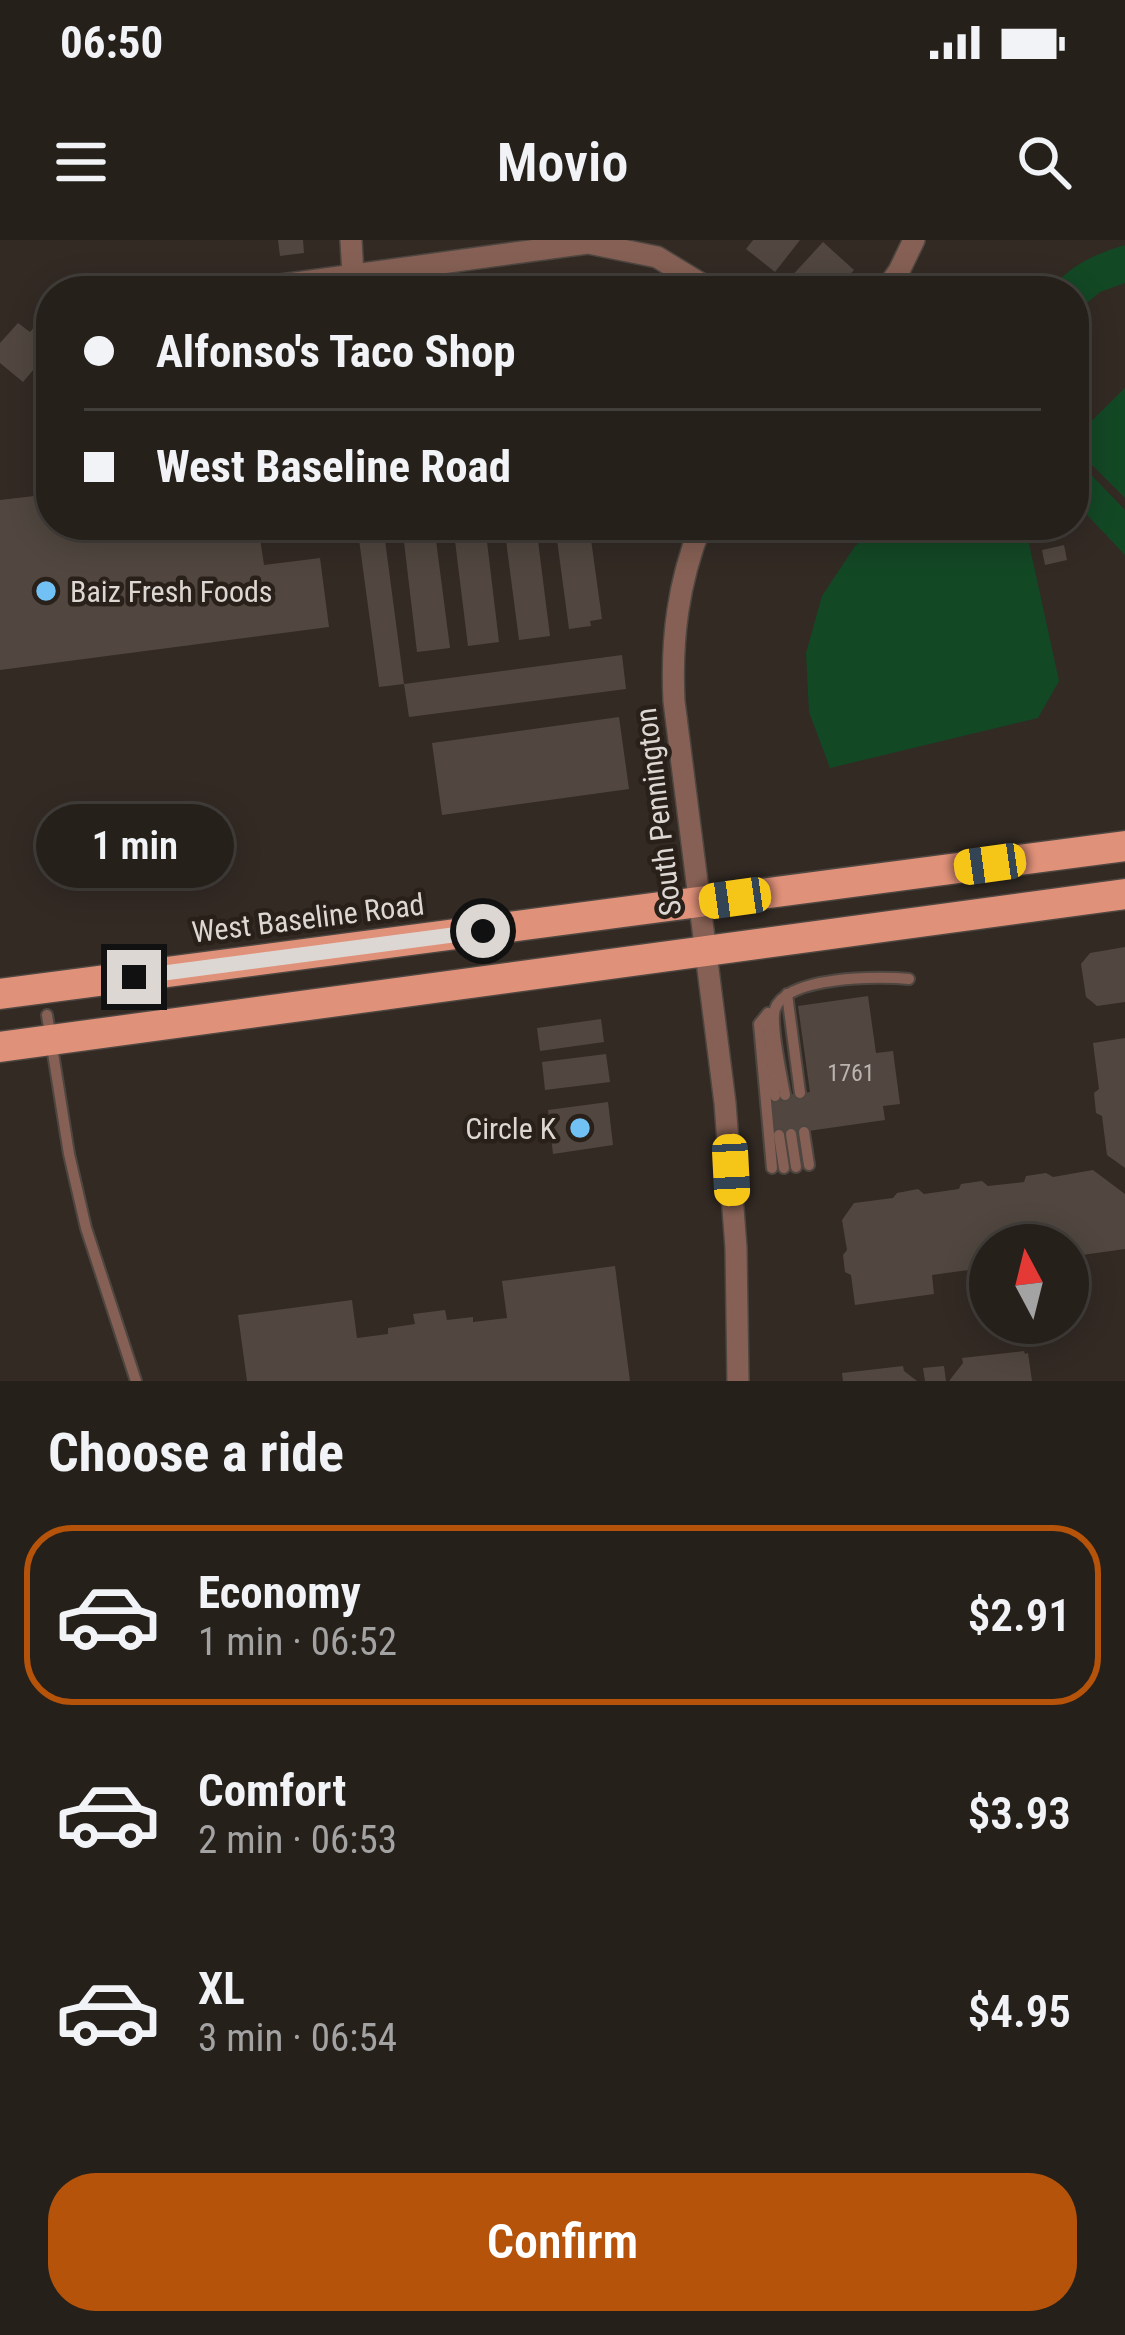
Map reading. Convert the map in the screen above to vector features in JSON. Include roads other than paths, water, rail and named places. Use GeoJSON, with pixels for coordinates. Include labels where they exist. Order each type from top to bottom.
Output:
{"type":"FeatureCollection","features":[{"type":"Feature","properties":{"kind":"main road","name":"West Baseline Road"},"geometry":{"type":"LineString","coordinates":[[0,994],[1125,846]]}},
{"type":"Feature","properties":{"kind":"main road"},"geometry":{"type":"LineString","coordinates":[[0,1047],[49,1028],[706,952],[1125,894]]}},
{"type":"Feature","properties":{"kind":"street"},"geometry":{"type":"LineString","coordinates":[[351,240],[353,275]]}},
{"type":"Feature","properties":{"kind":"street"},"geometry":{"type":"LineString","coordinates":[[896,276],[914,240]]}},
{"type":"Feature","properties":{"kind":"street"},"geometry":{"type":"LineString","coordinates":[[346,276],[588,243],[657,256],[689,276]]}},
{"type":"Feature","properties":{"kind":"street","name":"South Pennington"},"geometry":{"type":"LineString","coordinates":[[696,540],[681,585],[672,666],[723,1079],[738,1381]]}},
{"type":"Feature","properties":{"kind":"lane"},"geometry":{"type":"LineString","coordinates":[[791,1134],[790,1167],[759,1024],[787,994],[807,986],[881,976],[909,979]]}},
{"type":"Feature","properties":{"kind":"lane"},"geometry":{"type":"LineString","coordinates":[[787,994],[800,1093]]}},
{"type":"Feature","properties":{"kind":"lane"},"geometry":{"type":"LineString","coordinates":[[773,1009],[780,1096]]}},
{"type":"Feature","properties":{"kind":"lane"},"geometry":{"type":"LineString","coordinates":[[49,1028],[86,1228],[136,1381]]}},
{"type":"Feature","properties":{"kind":"place","name":"Baiz Fresh Foods"},"geometry":{"type":"Point","coordinates":[46,591]}},
{"type":"Feature","properties":{"kind":"place","name":"Circle K"},"geometry":{"type":"Point","coordinates":[580,1128]}}]}
